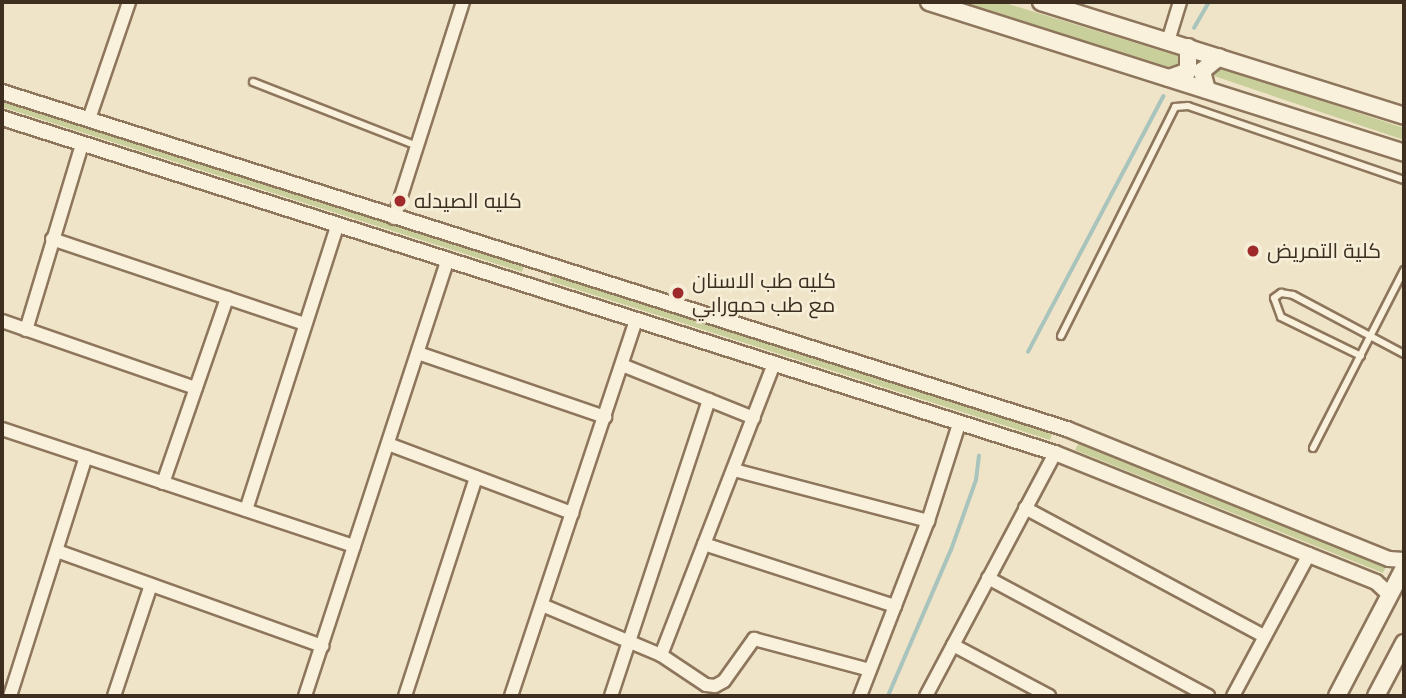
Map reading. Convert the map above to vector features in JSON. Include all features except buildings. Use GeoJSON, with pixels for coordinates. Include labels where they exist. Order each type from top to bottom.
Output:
{"type":"FeatureCollection","features":[{"type":"Feature","properties":{"kind":"main road"},"geometry":{"type":"LineString","coordinates":[[929,2],[1404,153]]}},
{"type":"Feature","properties":{"kind":"main road"},"geometry":{"type":"LineString","coordinates":[[1041,2],[1404,116]]}},
{"type":"Feature","properties":{"kind":"main road"},"geometry":{"type":"LineString","coordinates":[[1169,78],[1188,71],[1188,47]]}},
{"type":"Feature","properties":{"kind":"main road"},"geometry":{"type":"LineString","coordinates":[[1207,90],[1202,71],[1219,57]]}},
{"type":"Feature","properties":{"kind":"main road"},"geometry":{"type":"LineString","coordinates":[[1337,696],[1404,568]]}},
{"type":"Feature","properties":{"kind":"main road"},"geometry":{"type":"LineString","coordinates":[[1376,696],[1404,643]]}},
{"type":"Feature","properties":{"kind":"street"},"geometry":{"type":"LineString","coordinates":[[89,119],[128,2]]}},
{"type":"Feature","properties":{"kind":"street"},"geometry":{"type":"LineString","coordinates":[[394,218],[463,2]]}},
{"type":"Feature","properties":{"kind":"street"},"geometry":{"type":"LineString","coordinates":[[1168,41],[1180,2]]}},
{"type":"Feature","properties":{"kind":"street"},"geometry":{"type":"LineString","coordinates":[[2,92],[553,269],[1053,425],[1389,559],[1404,561]]}},
{"type":"Feature","properties":{"kind":"street"},"geometry":{"type":"LineString","coordinates":[[2,118],[1049,451],[1308,554],[1382,586],[1391,595]]}},
{"type":"Feature","properties":{"kind":"street"},"geometry":{"type":"LineString","coordinates":[[26,330],[82,144]]}},
{"type":"Feature","properties":{"kind":"street"},"geometry":{"type":"LineString","coordinates":[[246,510],[338,224]]}},
{"type":"Feature","properties":{"kind":"street"},"geometry":{"type":"LineString","coordinates":[[52,239],[305,324]]}},
{"type":"Feature","properties":{"kind":"street"},"geometry":{"type":"LineString","coordinates":[[305,696],[448,259]]}},
{"type":"Feature","properties":{"kind":"street"},"geometry":{"type":"LineString","coordinates":[[520,282],[528,274],[528,261]]}},
{"type":"Feature","properties":{"kind":"street"},"geometry":{"type":"LineString","coordinates":[[544,290],[545,277],[553,269]]}},
{"type":"Feature","properties":{"kind":"street"},"geometry":{"type":"LineString","coordinates":[[163,482],[227,298]]}},
{"type":"Feature","properties":{"kind":"street"},"geometry":{"type":"LineString","coordinates":[[511,696],[636,320]]}},
{"type":"Feature","properties":{"kind":"street"},"geometry":{"type":"LineString","coordinates":[[2,321],[195,388]]}},
{"type":"Feature","properties":{"kind":"street"},"geometry":{"type":"LineString","coordinates":[[418,353],[605,416]]}},
{"type":"Feature","properties":{"kind":"street"},"geometry":{"type":"LineString","coordinates":[[661,655],[704,544],[710,538],[774,364]]}},
{"type":"Feature","properties":{"kind":"street"},"geometry":{"type":"LineString","coordinates":[[622,365],[754,418]]}},
{"type":"Feature","properties":{"kind":"street"},"geometry":{"type":"LineString","coordinates":[[611,696],[709,400]]}},
{"type":"Feature","properties":{"kind":"street"},"geometry":{"type":"LineString","coordinates":[[860,696],[928,522],[959,424]]}},
{"type":"Feature","properties":{"kind":"street"},"geometry":{"type":"LineString","coordinates":[[926,696],[1026,508],[1053,440],[1053,425]]}},
{"type":"Feature","properties":{"kind":"street"},"geometry":{"type":"LineString","coordinates":[[2,429],[354,546]]}},
{"type":"Feature","properties":{"kind":"street"},"geometry":{"type":"LineString","coordinates":[[1072,460],[1070,444],[1079,434]]}},
{"type":"Feature","properties":{"kind":"street"},"geometry":{"type":"LineString","coordinates":[[388,444],[572,513]]}},
{"type":"Feature","properties":{"kind":"street"},"geometry":{"type":"LineString","coordinates":[[10,696],[86,457]]}},
{"type":"Feature","properties":{"kind":"street"},"geometry":{"type":"LineString","coordinates":[[734,470],[928,522]]}},
{"type":"Feature","properties":{"kind":"street"},"geometry":{"type":"LineString","coordinates":[[405,696],[476,477]]}},
{"type":"Feature","properties":{"kind":"street"},"geometry":{"type":"LineString","coordinates":[[1026,508],[1264,636]]}},
{"type":"Feature","properties":{"kind":"street"},"geometry":{"type":"LineString","coordinates":[[704,544],[895,606]]}},
{"type":"Feature","properties":{"kind":"street"},"geometry":{"type":"LineString","coordinates":[[57,551],[322,646]]}},
{"type":"Feature","properties":{"kind":"street"},"geometry":{"type":"LineString","coordinates":[[1233,696],[1308,554]]}},
{"type":"Feature","properties":{"kind":"street"},"geometry":{"type":"LineString","coordinates":[[988,578],[1208,696]]}},
{"type":"Feature","properties":{"kind":"street"},"geometry":{"type":"LineString","coordinates":[[114,696],[151,585]]}},
{"type":"Feature","properties":{"kind":"street"},"geometry":{"type":"LineString","coordinates":[[542,605],[629,640],[715,686],[754,639],[870,670]]}},
{"type":"Feature","properties":{"kind":"street"},"geometry":{"type":"LineString","coordinates":[[953,645],[1049,696]]}},
{"type":"Feature","properties":{"kind":"lane"},"geometry":{"type":"LineString","coordinates":[[253,82],[417,146]]}},
{"type":"Feature","properties":{"kind":"lane"},"geometry":{"type":"LineString","coordinates":[[1061,336],[1175,107],[1188,106],[1404,180]]}},
{"type":"Feature","properties":{"kind":"lane"},"geometry":{"type":"LineString","coordinates":[[1313,448],[1404,270]]}},
{"type":"Feature","properties":{"kind":"lane"},"geometry":{"type":"LineString","coordinates":[[1361,356],[1281,317],[1274,298],[1282,292],[1293,295],[1404,354]]}},
{"type":"Feature","properties":{"kind":"green space"},"geometry":{"type":"Polygon","coordinates":[[[960,2],[1002,2],[1188,59],[1185,72],[960,2]]]}},
{"type":"Feature","properties":{"kind":"green space"},"geometry":{"type":"Polygon","coordinates":[[[1207,63],[1404,128],[1404,140],[1205,73],[1207,63]]]}},
{"type":"Feature","properties":{"kind":"green space"},"geometry":{"type":"Polygon","coordinates":[[[2,95],[525,264],[522,272],[2,107],[2,95]]]}},
{"type":"Feature","properties":{"kind":"green space"},"geometry":{"type":"Polygon","coordinates":[[[553,273],[1053,431],[1050,440],[550,281],[553,273]]]}},
{"type":"Feature","properties":{"kind":"green space"},"geometry":{"type":"Polygon","coordinates":[[[1081,439],[1387,564],[1383,573],[1075,450],[1081,439]]]}},
{"type":"Feature","properties":{"kind":"waterway"},"geometry":{"type":"LineString","coordinates":[[1194,28],[1209,2]]}},
{"type":"Feature","properties":{"kind":"waterway"},"geometry":{"type":"LineString","coordinates":[[1028,352],[1163,97]]}},
{"type":"Feature","properties":{"kind":"waterway"},"geometry":{"type":"LineString","coordinates":[[888,696],[951,550],[976,480],[979,456]]}},
{"type":"Feature","properties":{"kind":"place","name":"كليه الصيدله"},"geometry":{"type":"Point","coordinates":[400,201]}},
{"type":"Feature","properties":{"kind":"place","name":"كلية التمريض"},"geometry":{"type":"Point","coordinates":[1253,251]}},
{"type":"Feature","properties":{"kind":"place","name":"كليه طب الاسنان مع طب حمورابي"},"geometry":{"type":"Point","coordinates":[678,293]}}]}
